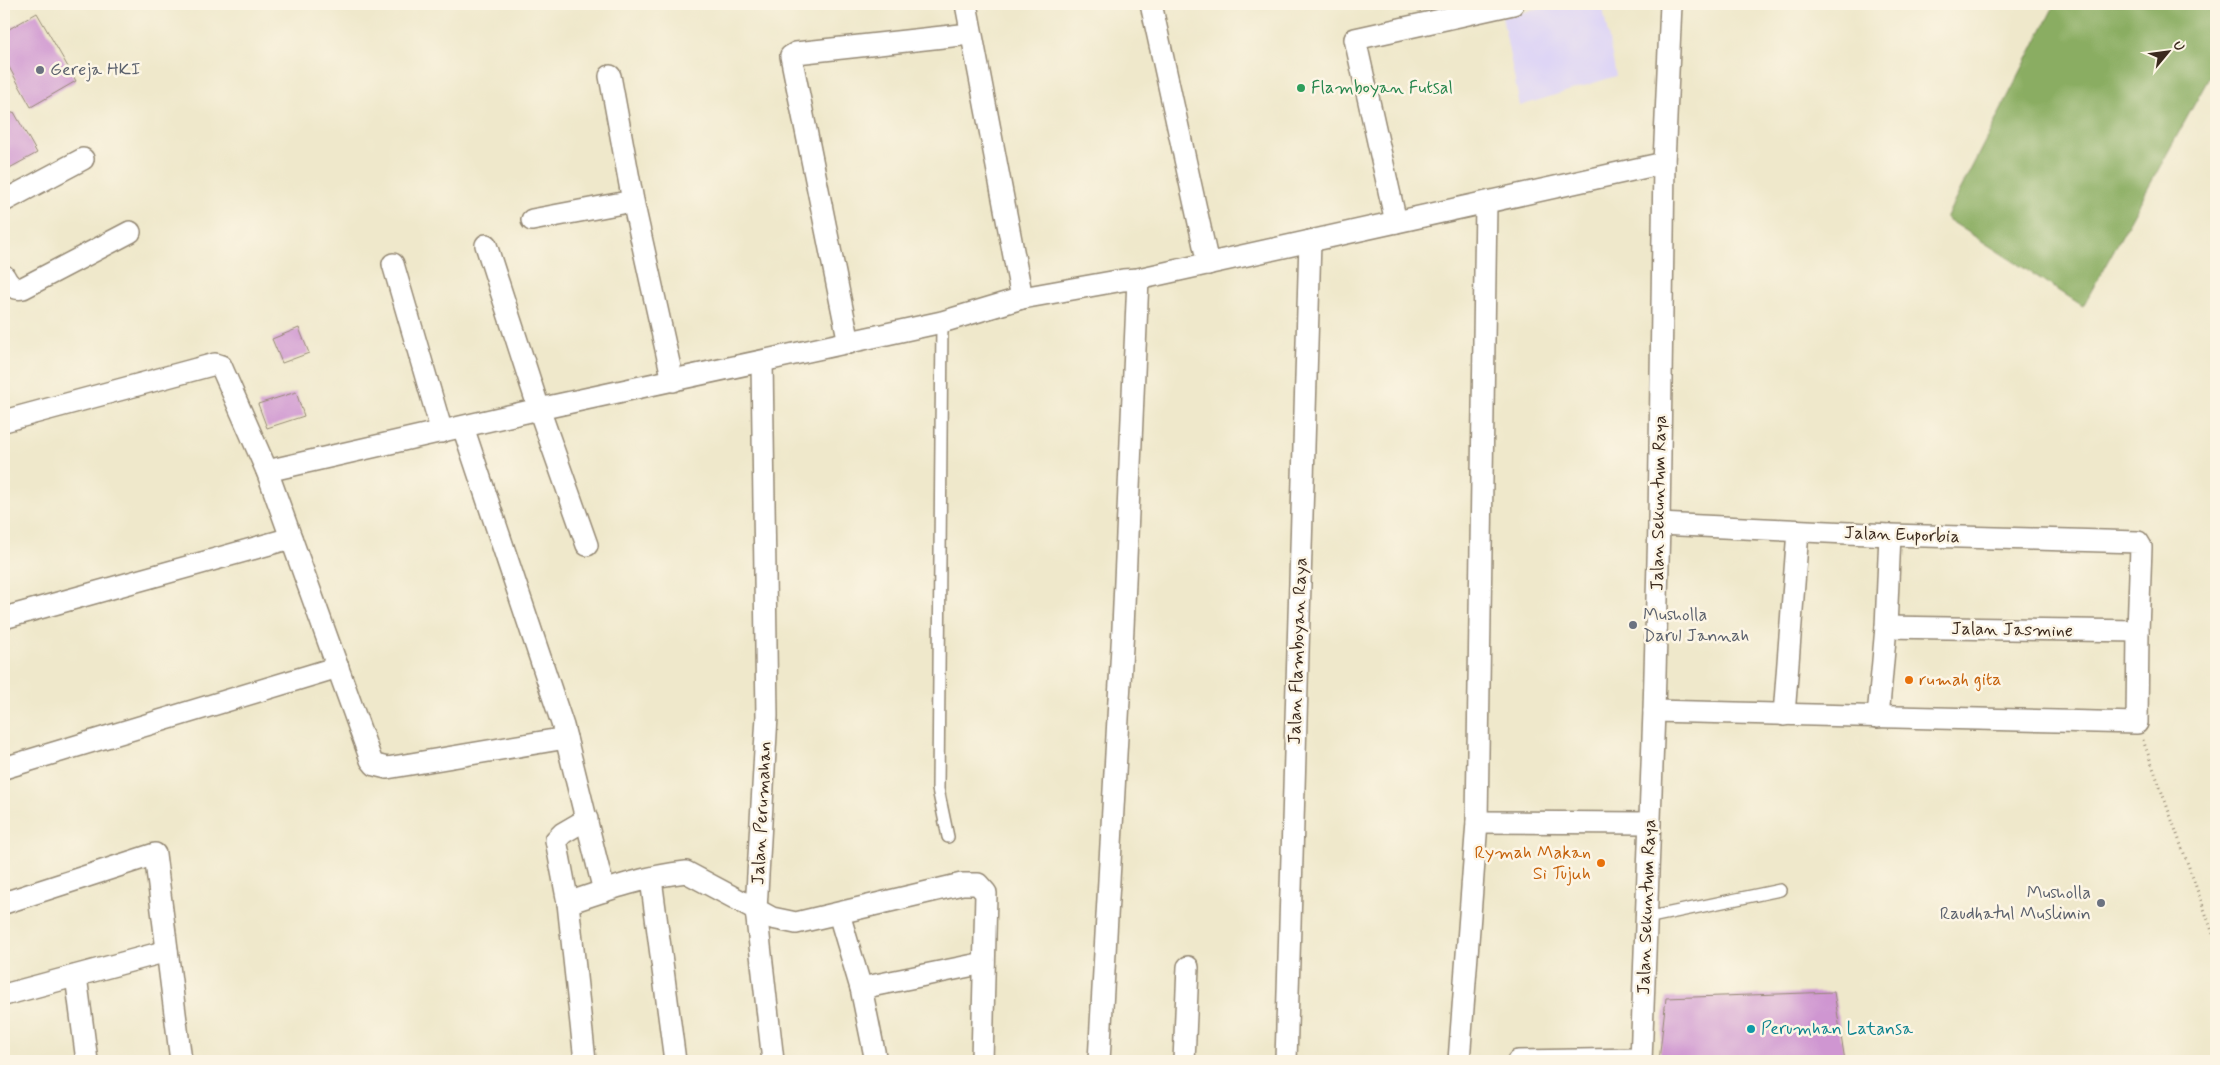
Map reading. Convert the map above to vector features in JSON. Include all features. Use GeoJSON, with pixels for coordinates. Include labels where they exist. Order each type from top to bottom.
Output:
{"type":"FeatureCollection","features":[{"type":"Feature","properties":{"kind":"street"},"geometry":{"type":"LineString","coordinates":[[966,4],[970,34],[1022,298]]}},
{"type":"Feature","properties":{"kind":"street"},"geometry":{"type":"LineString","coordinates":[[1151,4],[1208,264]]}},
{"type":"Feature","properties":{"kind":"street"},"geometry":{"type":"LineString","coordinates":[[1396,222],[1355,39],[1513,4]]}},
{"type":"Feature","properties":{"kind":"street","name":"Jalan Sekuntum Raya"},"geometry":{"type":"LineString","coordinates":[[1641,1060],[1654,711],[1659,524],[1664,164],[1671,4]]}},
{"type":"Feature","properties":{"kind":"street"},"geometry":{"type":"LineString","coordinates":[[849,343],[791,56],[796,53],[970,34]]}},
{"type":"Feature","properties":{"kind":"street"},"geometry":{"type":"LineString","coordinates":[[610,76],[633,201],[673,381]]}},
{"type":"Feature","properties":{"kind":"street"},"geometry":{"type":"LineString","coordinates":[[4,201],[83,159]]}},
{"type":"Feature","properties":{"kind":"street"},"geometry":{"type":"LineString","coordinates":[[267,471],[539,409],[942,322],[1022,298],[1122,280],[1138,279],[1664,164]]}},
{"type":"Feature","properties":{"kind":"street"},"geometry":{"type":"LineString","coordinates":[[532,220],[633,201]]}},
{"type":"Feature","properties":{"kind":"street"},"geometry":{"type":"LineString","coordinates":[[1459,1061],[1477,822],[1486,203]]}},
{"type":"Feature","properties":{"kind":"street"},"geometry":{"type":"LineString","coordinates":[[4,276],[12,286],[19,289],[23,288],[130,232]]}},
{"type":"Feature","properties":{"kind":"street","name":"Jalan Flamboyan Raya"},"geometry":{"type":"LineString","coordinates":[[1286,1061],[1310,241]]}},
{"type":"Feature","properties":{"kind":"street"},"geometry":{"type":"LineString","coordinates":[[486,245],[539,409],[587,545]]}},
{"type":"Feature","properties":{"kind":"street"},"geometry":{"type":"LineString","coordinates":[[393,264],[442,432]]}},
{"type":"Feature","properties":{"kind":"street"},"geometry":{"type":"LineString","coordinates":[[1099,1061],[1123,618],[1138,279]]}},
{"type":"Feature","properties":{"kind":"street","name":"Jalan Perumahan"},"geometry":{"type":"LineString","coordinates":[[762,362],[767,716],[756,910],[773,1061]]}},
{"type":"Feature","properties":{"kind":"street"},"geometry":{"type":"LineString","coordinates":[[4,421],[214,364],[221,366],[267,471],[371,760],[375,765],[387,768],[566,738]]}},
{"type":"Feature","properties":{"kind":"street"},"geometry":{"type":"LineString","coordinates":[[463,427],[566,738],[604,891]]}},
{"type":"Feature","properties":{"kind":"street","name":"Jalan Euporbia"},"geometry":{"type":"LineString","coordinates":[[1659,524],[1890,535],[2138,542],[2141,548],[2138,632]]}},
{"type":"Feature","properties":{"kind":"street"},"geometry":{"type":"LineString","coordinates":[[1784,715],[1798,531]]}},
{"type":"Feature","properties":{"kind":"street"},"geometry":{"type":"LineString","coordinates":[[1878,717],[1886,627],[1890,535]]}},
{"type":"Feature","properties":{"kind":"street"},"geometry":{"type":"LineString","coordinates":[[4,618],[291,538]]}},
{"type":"Feature","properties":{"kind":"street","name":"Jalan Jasmine"},"geometry":{"type":"LineString","coordinates":[[1886,627],[2138,632]]}},
{"type":"Feature","properties":{"kind":"street"},"geometry":{"type":"LineString","coordinates":[[1654,711],[2137,723],[2138,632]]}},
{"type":"Feature","properties":{"kind":"street"},"geometry":{"type":"LineString","coordinates":[[4,768],[338,667]]}},
{"type":"Feature","properties":{"kind":"street"},"geometry":{"type":"LineString","coordinates":[[585,1061],[568,903],[556,840],[563,833],[587,819]]}},
{"type":"Feature","properties":{"kind":"street"},"geometry":{"type":"LineString","coordinates":[[1477,822],[1650,823]]}},
{"type":"Feature","properties":{"kind":"street"},"geometry":{"type":"LineString","coordinates":[[4,903],[155,854],[181,1061]]}},
{"type":"Feature","properties":{"kind":"street"},"geometry":{"type":"LineString","coordinates":[[568,903],[604,891],[686,872],[772,918],[796,923],[962,884],[978,884],[986,893],[982,1061]]}},
{"type":"Feature","properties":{"kind":"street"},"geometry":{"type":"LineString","coordinates":[[651,879],[675,1061]]}},
{"type":"Feature","properties":{"kind":"street"},"geometry":{"type":"LineString","coordinates":[[839,914],[861,988],[876,1061]]}},
{"type":"Feature","properties":{"kind":"street"},"geometry":{"type":"LineString","coordinates":[[4,995],[167,951]]}},
{"type":"Feature","properties":{"kind":"street"},"geometry":{"type":"LineString","coordinates":[[861,988],[984,963]]}},
{"type":"Feature","properties":{"kind":"street"},"geometry":{"type":"LineString","coordinates":[[1184,1061],[1188,967]]}},
{"type":"Feature","properties":{"kind":"street"},"geometry":{"type":"LineString","coordinates":[[76,976],[87,1061]]}},
{"type":"Feature","properties":{"kind":"street"},"geometry":{"type":"LineString","coordinates":[[1518,1061],[1641,1060]]}},
{"type":"Feature","properties":{"kind":"lane"},"geometry":{"type":"LineString","coordinates":[[942,322],[938,789],[948,837]]}},
{"type":"Feature","properties":{"kind":"lane"},"geometry":{"type":"LineString","coordinates":[[1646,918],[1780,890]]}},
{"type":"Feature","properties":{"kind":"path"},"geometry":{"type":"LineString","coordinates":[[2137,723],[2216,942]]}},
{"type":"Feature","properties":{"kind":"shaded area"},"geometry":{"type":"Polygon","coordinates":[[[1558,4],[1602,4],[1616,76],[1520,106],[1502,17],[1558,4]]]}},
{"type":"Feature","properties":{"kind":"green space"},"geometry":{"type":"Polygon","coordinates":[[[2055,4],[2216,4],[2216,65],[2083,306],[1946,218],[2055,4]]]}},
{"type":"Feature","properties":{"kind":"building","name":"Gereja HKI"},"geometry":{"type":"Polygon","coordinates":[[[37,13],[76,81],[31,107],[4,58],[4,32],[37,13]]]}},
{"type":"Feature","properties":{"kind":"building"},"geometry":{"type":"Polygon","coordinates":[[[14,112],[37,153],[4,171],[4,118],[14,112]]]}},
{"type":"Feature","properties":{"kind":"building"},"geometry":{"type":"Polygon","coordinates":[[[299,328],[309,353],[282,363],[272,339],[299,328]]]}},
{"type":"Feature","properties":{"kind":"building"},"geometry":{"type":"Polygon","coordinates":[[[296,392],[304,416],[267,428],[258,404],[296,392]]]}},
{"type":"Feature","properties":{"kind":"building","name":"Perumhan Latansa"},"geometry":{"type":"Polygon","coordinates":[[[1834,992],[1845,1061],[1659,1061],[1666,998],[1834,992]]]}},
{"type":"Feature","properties":{"kind":"place","name":"Gereja HKI"},"geometry":{"type":"Point","coordinates":[40,70]}},
{"type":"Feature","properties":{"kind":"place","name":"Flamboyan Futsal"},"geometry":{"type":"Point","coordinates":[1301,88]}},
{"type":"Feature","properties":{"kind":"place","name":"Musholla Darul Jannah"},"geometry":{"type":"Point","coordinates":[1633,625]}},
{"type":"Feature","properties":{"kind":"place","name":"rumah gita"},"geometry":{"type":"Point","coordinates":[1909,680]}},
{"type":"Feature","properties":{"kind":"place","name":"Rymah Makan Si Tujuh"},"geometry":{"type":"Point","coordinates":[1601,863]}},
{"type":"Feature","properties":{"kind":"place","name":"Musholla Raudhatul Muslimin"},"geometry":{"type":"Point","coordinates":[2101,903]}},
{"type":"Feature","properties":{"kind":"place","name":"Perumhan Latansa"},"geometry":{"type":"Point","coordinates":[1751,1029]}}]}
